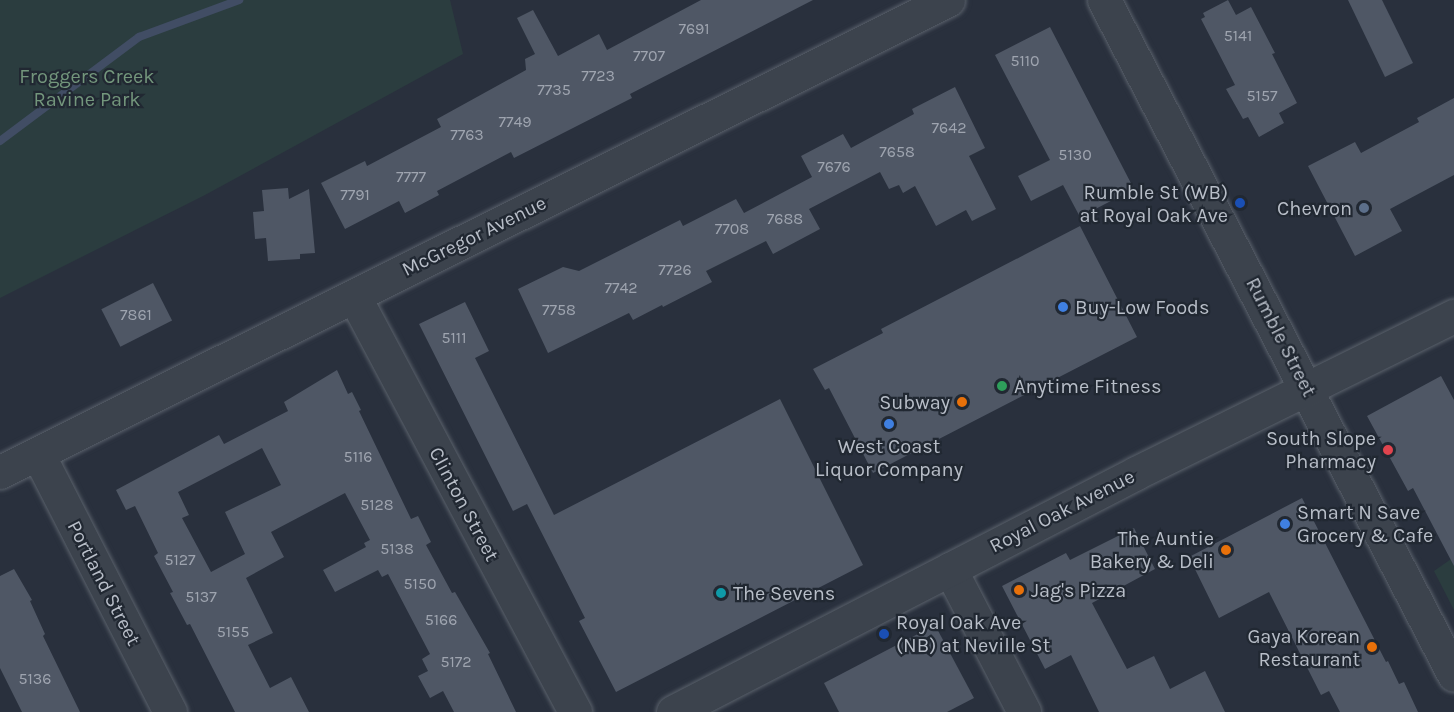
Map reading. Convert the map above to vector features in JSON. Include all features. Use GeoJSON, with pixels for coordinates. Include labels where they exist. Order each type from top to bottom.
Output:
{"type":"FeatureCollection","features":[{"type":"Feature","properties":{"kind":"street","name":"McGregor Avenue"},"geometry":{"type":"LineString","coordinates":[[0,472],[948,0]]}},
{"type":"Feature","properties":{"kind":"street","name":"Rumble Street"},"geometry":{"type":"LineString","coordinates":[[1104,0],[1454,675]]}},
{"type":"Feature","properties":{"kind":"street","name":"Clinton Street"},"geometry":{"type":"LineString","coordinates":[[354,296],[575,712]]}},
{"type":"Feature","properties":{"kind":"street","name":"Royal Oak Avenue"},"geometry":{"type":"LineString","coordinates":[[673,712],[1119,481],[1454,316]]}},
{"type":"Feature","properties":{"kind":"street","name":"Portland Street"},"geometry":{"type":"LineString","coordinates":[[38,454],[170,712]]}},
{"type":"Feature","properties":{"kind":"street"},"geometry":{"type":"LineString","coordinates":[[950,570],[1024,712]]}},
{"type":"Feature","properties":{"kind":"green space","name":"Froggers Creek Ravine Park"},"geometry":{"type":"Polygon","coordinates":[[[0,0],[450,0],[463,54],[205,195],[0,298],[0,0]]]}},
{"type":"Feature","properties":{"kind":"green space"},"geometry":{"type":"Polygon","coordinates":[[[1454,557],[1454,610],[1434,571],[1454,557]]]}},
{"type":"Feature","properties":{"kind":"building"},"geometry":{"type":"Polygon","coordinates":[[[701,0],[813,0],[630,94],[632,98],[514,158],[511,152],[437,191],[439,195],[405,213],[399,201],[345,229],[321,183],[365,161],[367,166],[441,127],[437,119],[526,70],[525,59],[535,54],[517,18],[533,10],[558,56],[599,34],[607,50],[701,0]]]}},
{"type":"Feature","properties":{"kind":"building"},"geometry":{"type":"Polygon","coordinates":[[[1228,0],[1236,15],[1251,7],[1297,103],[1279,113],[1284,123],[1259,137],[1248,117],[1243,119],[1226,89],[1235,85],[1201,19],[1205,17],[1203,13],[1228,0]]]}},
{"type":"Feature","properties":{"kind":"building"},"geometry":{"type":"Polygon","coordinates":[[[1348,0],[1382,0],[1413,63],[1385,77],[1348,0]]]}},
{"type":"Feature","properties":{"kind":"building"},"geometry":{"type":"Polygon","coordinates":[[[1050,27],[1134,189],[1080,217],[1063,185],[1031,201],[1018,176],[1050,160],[995,55],[1050,27]]]}},
{"type":"Feature","properties":{"kind":"building"},"geometry":{"type":"Polygon","coordinates":[[[955,87],[985,148],[969,156],[996,209],[972,221],[966,210],[936,226],[915,186],[903,193],[899,185],[889,189],[880,172],[809,209],[820,229],[773,254],[766,241],[706,271],[712,282],[633,320],[629,313],[548,353],[518,289],[563,267],[579,271],[680,220],[683,226],[736,199],[744,213],[812,177],[801,156],[843,134],[851,148],[914,114],[912,109],[955,87]]]}},
{"type":"Feature","properties":{"kind":"building"},"geometry":{"type":"Polygon","coordinates":[[[1454,98],[1454,175],[1390,209],[1402,231],[1355,256],[1308,166],[1355,142],[1361,153],[1419,122],[1417,118],[1454,98]]]}},
{"type":"Feature","properties":{"kind":"building"},"geometry":{"type":"Polygon","coordinates":[[[288,188],[289,199],[309,189],[315,253],[300,254],[300,259],[268,261],[266,238],[255,239],[253,212],[264,211],[262,190],[288,188]]]}},
{"type":"Feature","properties":{"kind":"building"},"geometry":{"type":"Polygon","coordinates":[[[1080,226],[1137,337],[873,473],[829,388],[825,390],[813,369],[883,333],[881,329],[1080,226]]]}},
{"type":"Feature","properties":{"kind":"building"},"geometry":{"type":"Polygon","coordinates":[[[153,283],[172,320],[120,347],[101,309],[153,283]]]}},
{"type":"Feature","properties":{"kind":"building"},"geometry":{"type":"Polygon","coordinates":[[[465,302],[489,351],[475,358],[554,515],[780,399],[863,565],[616,692],[579,621],[585,618],[527,504],[513,511],[419,324],[465,302]]]}},
{"type":"Feature","properties":{"kind":"building"},"geometry":{"type":"Polygon","coordinates":[[[337,370],[348,394],[352,392],[361,410],[359,411],[411,519],[418,516],[431,542],[426,545],[452,593],[455,592],[490,653],[488,654],[516,712],[454,712],[443,691],[430,698],[418,676],[428,671],[422,659],[430,654],[388,574],[382,577],[378,570],[335,592],[323,570],[366,547],[364,543],[370,540],[345,493],[271,532],[284,557],[246,578],[273,633],[248,645],[270,688],[291,677],[309,712],[235,712],[190,624],[187,625],[170,593],[173,592],[154,556],[158,553],[135,506],[126,510],[116,490],[219,435],[224,444],[288,411],[284,402],[337,370]],[[262,448],[178,492],[189,515],[182,518],[211,572],[245,554],[225,512],[281,485],[262,448]]]}},
{"type":"Feature","properties":{"kind":"building"},"geometry":{"type":"Polygon","coordinates":[[[1441,376],[1454,400],[1454,566],[1413,488],[1408,491],[1367,416],[1441,376]]]}},
{"type":"Feature","properties":{"kind":"building"},"geometry":{"type":"Polygon","coordinates":[[[1302,498],[1386,662],[1388,661],[1399,684],[1404,682],[1418,712],[1340,712],[1329,691],[1321,695],[1269,592],[1219,618],[1189,557],[1302,498]]]}},
{"type":"Feature","properties":{"kind":"building"},"geometry":{"type":"Polygon","coordinates":[[[1134,528],[1155,569],[1092,603],[1127,669],[1154,656],[1170,689],[1205,671],[1225,712],[1099,712],[1071,655],[1045,669],[1002,586],[1066,553],[1070,560],[1134,528]]]}},
{"type":"Feature","properties":{"kind":"building"},"geometry":{"type":"Polygon","coordinates":[[[14,569],[32,600],[30,601],[45,634],[43,636],[80,712],[22,712],[0,668],[0,576],[14,569]]]}},
{"type":"Feature","properties":{"kind":"building"},"geometry":{"type":"Polygon","coordinates":[[[935,625],[974,698],[947,712],[839,712],[824,683],[935,625]]]}},
{"type":"Feature","properties":{"kind":"waterway"},"geometry":{"type":"LineString","coordinates":[[0,141],[139,37],[239,0]]}},
{"type":"Feature","properties":{"kind":"place","name":"Rumble St (WB) at Royal Oak Ave"},"geometry":{"type":"Point","coordinates":[1240,203]}},
{"type":"Feature","properties":{"kind":"place","name":"Chevron"},"geometry":{"type":"Point","coordinates":[1364,208]}},
{"type":"Feature","properties":{"kind":"place","name":"Buy-Low Foods"},"geometry":{"type":"Point","coordinates":[1063,307]}},
{"type":"Feature","properties":{"kind":"place","name":"Anytime Fitness"},"geometry":{"type":"Point","coordinates":[1002,386]}},
{"type":"Feature","properties":{"kind":"place","name":"Subway"},"geometry":{"type":"Point","coordinates":[962,402]}},
{"type":"Feature","properties":{"kind":"place","name":"West Coast Liquor Company"},"geometry":{"type":"Point","coordinates":[889,424]}},
{"type":"Feature","properties":{"kind":"place","name":"South Slope Pharmacy"},"geometry":{"type":"Point","coordinates":[1388,450]}},
{"type":"Feature","properties":{"kind":"place","name":"Smart N Save Grocery & Cafe"},"geometry":{"type":"Point","coordinates":[1285,524]}},
{"type":"Feature","properties":{"kind":"place","name":"The Auntie Bakery & Deli"},"geometry":{"type":"Point","coordinates":[1226,550]}},
{"type":"Feature","properties":{"kind":"place","name":"Jag's Pizza"},"geometry":{"type":"Point","coordinates":[1019,590]}},
{"type":"Feature","properties":{"kind":"place","name":"The Sevens"},"geometry":{"type":"Point","coordinates":[721,593]}},
{"type":"Feature","properties":{"kind":"place","name":"Royal Oak Ave (NB) at Neville St"},"geometry":{"type":"Point","coordinates":[884,634]}},
{"type":"Feature","properties":{"kind":"place","name":"Gaya Korean Restaurant"},"geometry":{"type":"Point","coordinates":[1372,647]}}]}
